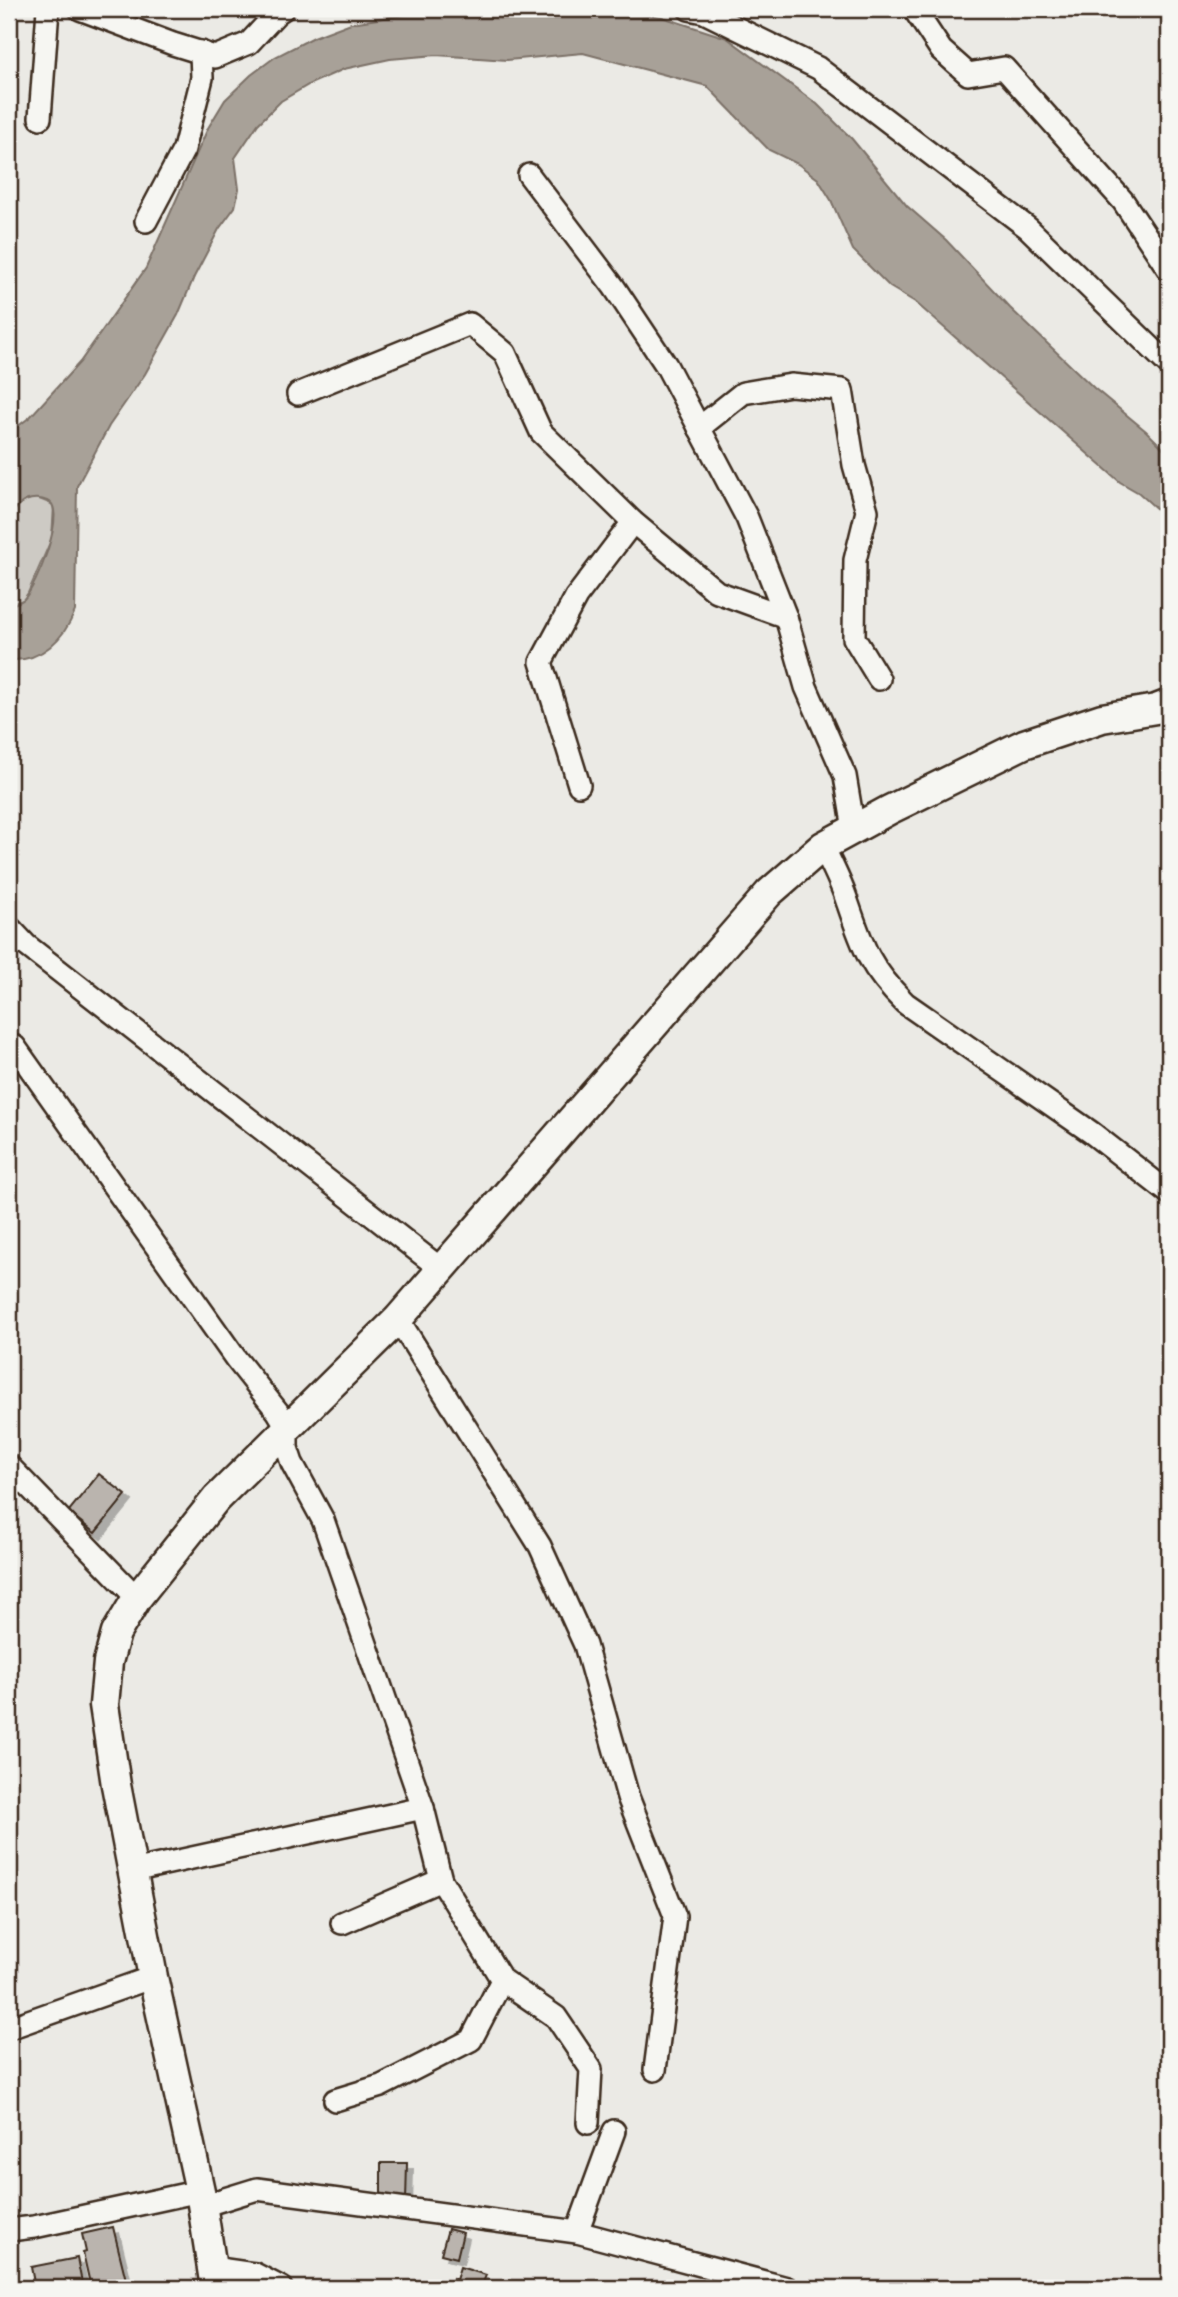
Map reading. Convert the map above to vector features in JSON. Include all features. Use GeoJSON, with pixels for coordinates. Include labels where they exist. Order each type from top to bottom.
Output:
{"type":"FeatureCollection","features":[{"type":"Feature","properties":{"kind":"street"},"geometry":{"type":"LineString","coordinates":[[40,118],[48,9]]}},
{"type":"Feature","properties":{"kind":"street"},"geometry":{"type":"LineString","coordinates":[[80,9],[215,57],[248,43],[283,9]]}},
{"type":"Feature","properties":{"kind":"street"},"geometry":{"type":"LineString","coordinates":[[689,9],[704,12],[818,68],[1028,228],[1169,365]]}},
{"type":"Feature","properties":{"kind":"street"},"geometry":{"type":"LineString","coordinates":[[914,9],[941,50],[968,74],[1004,68],[1123,201],[1169,270]]}},
{"type":"Feature","properties":{"kind":"street"},"geometry":{"type":"LineString","coordinates":[[146,221],[184,149],[202,78],[201,52]]}},
{"type":"Feature","properties":{"kind":"street"},"geometry":{"type":"LineString","coordinates":[[529,175],[614,287],[666,365],[747,518],[786,617],[806,687],[845,776],[854,829]]}},
{"type":"Feature","properties":{"kind":"street"},"geometry":{"type":"LineString","coordinates":[[298,394],[470,324],[505,353],[541,432],[633,522],[717,592],[786,617]]}},
{"type":"Feature","properties":{"kind":"street"},"geometry":{"type":"LineString","coordinates":[[699,428],[743,393],[791,385],[842,390],[855,465],[867,511],[855,560],[854,638],[878,679]]}},
{"type":"Feature","properties":{"kind":"street"},"geometry":{"type":"LineString","coordinates":[[579,785],[541,662],[576,597],[633,522]]}},
{"type":"Feature","properties":{"kind":"street"},"geometry":{"type":"LineString","coordinates":[[282,2288],[255,2274],[213,2278],[201,2198],[132,1871],[104,1705],[107,1662],[116,1633],[137,1598],[216,1499],[398,1319],[769,893],[823,846],[1024,744],[1102,718],[1156,709],[1169,704]]}},
{"type":"Feature","properties":{"kind":"street"},"geometry":{"type":"LineString","coordinates":[[823,846],[847,900],[860,942],[880,976],[905,1003],[1092,1133],[1169,1193]]}},
{"type":"Feature","properties":{"kind":"street"},"geometry":{"type":"LineString","coordinates":[[9,927],[26,945],[440,1269]]}},
{"type":"Feature","properties":{"kind":"street"},"geometry":{"type":"LineString","coordinates":[[9,1044],[15,1047],[236,1359],[288,1427],[287,1448],[292,1463],[323,1520],[423,1808],[441,1880],[502,1980],[556,2017],[591,2069],[588,2123]]}},
{"type":"Feature","properties":{"kind":"street"},"geometry":{"type":"LineString","coordinates":[[398,1319],[540,1546],[585,1645],[628,1797],[675,1916],[655,2070]]}},
{"type":"Feature","properties":{"kind":"street"},"geometry":{"type":"LineString","coordinates":[[9,1466],[137,1598]]}},
{"type":"Feature","properties":{"kind":"street"},"geometry":{"type":"LineString","coordinates":[[132,1871],[423,1808]]}},
{"type":"Feature","properties":{"kind":"street"},"geometry":{"type":"LineString","coordinates":[[342,1923],[441,1880]]}},
{"type":"Feature","properties":{"kind":"street"},"geometry":{"type":"LineString","coordinates":[[9,2028],[153,1977]]}},
{"type":"Feature","properties":{"kind":"street"},"geometry":{"type":"LineString","coordinates":[[335,2100],[381,2085],[471,2040],[502,1980]]}},
{"type":"Feature","properties":{"kind":"street"},"geometry":{"type":"LineString","coordinates":[[577,2232],[614,2131]]}},
{"type":"Feature","properties":{"kind":"street"},"geometry":{"type":"LineString","coordinates":[[9,2230],[257,2189],[577,2232],[787,2288]]}},
{"type":"Feature","properties":{"kind":"shaded area"},"geometry":{"type":"Polygon","coordinates":[[[504,9],[578,17],[626,12],[662,17],[727,38],[817,104],[852,139],[907,206],[946,240],[1010,308],[1094,388],[1169,454],[1169,520],[1139,493],[1120,482],[915,302],[890,287],[853,250],[831,200],[818,179],[798,164],[769,150],[707,86],[583,53],[507,60],[436,55],[390,59],[344,69],[281,101],[258,124],[235,158],[239,189],[235,207],[219,229],[178,315],[145,374],[109,426],[77,486],[75,611],[65,631],[50,647],[31,657],[9,660],[9,618],[13,613],[9,611],[9,605],[24,599],[36,580],[52,535],[54,509],[50,502],[26,500],[9,517],[9,433],[30,417],[80,362],[146,268],[208,128],[225,100],[275,57],[314,37],[351,23],[431,11],[504,9]]]}},
{"type":"Feature","properties":{"kind":"shaded area"},"geometry":{"type":"Polygon","coordinates":[[[37,498],[54,505],[52,538],[28,593],[23,600],[9,605],[9,517],[21,504],[37,498]]]}},
{"type":"Feature","properties":{"kind":"building"},"geometry":{"type":"Polygon","coordinates":[[[99,1474],[126,1495],[95,1533],[68,1512],[99,1474]]]}},
{"type":"Feature","properties":{"kind":"building"},"geometry":{"type":"Polygon","coordinates":[[[381,2163],[407,2163],[406,2202],[381,2203],[381,2163]]]}},
{"type":"Feature","properties":{"kind":"building"},"geometry":{"type":"Polygon","coordinates":[[[113,2227],[128,2288],[91,2288],[83,2253],[86,2252],[82,2234],[113,2227]]]}},
{"type":"Feature","properties":{"kind":"building"},"geometry":{"type":"Polygon","coordinates":[[[448,2229],[463,2233],[457,2258],[441,2254],[448,2229]]]}},
{"type":"Feature","properties":{"kind":"building"},"geometry":{"type":"Polygon","coordinates":[[[77,2258],[83,2288],[35,2288],[31,2267],[77,2258]]]}},
{"type":"Feature","properties":{"kind":"building"},"geometry":{"type":"Polygon","coordinates":[[[460,2267],[486,2275],[481,2288],[449,2288],[453,2278],[456,2280],[460,2267]]]}}]}
